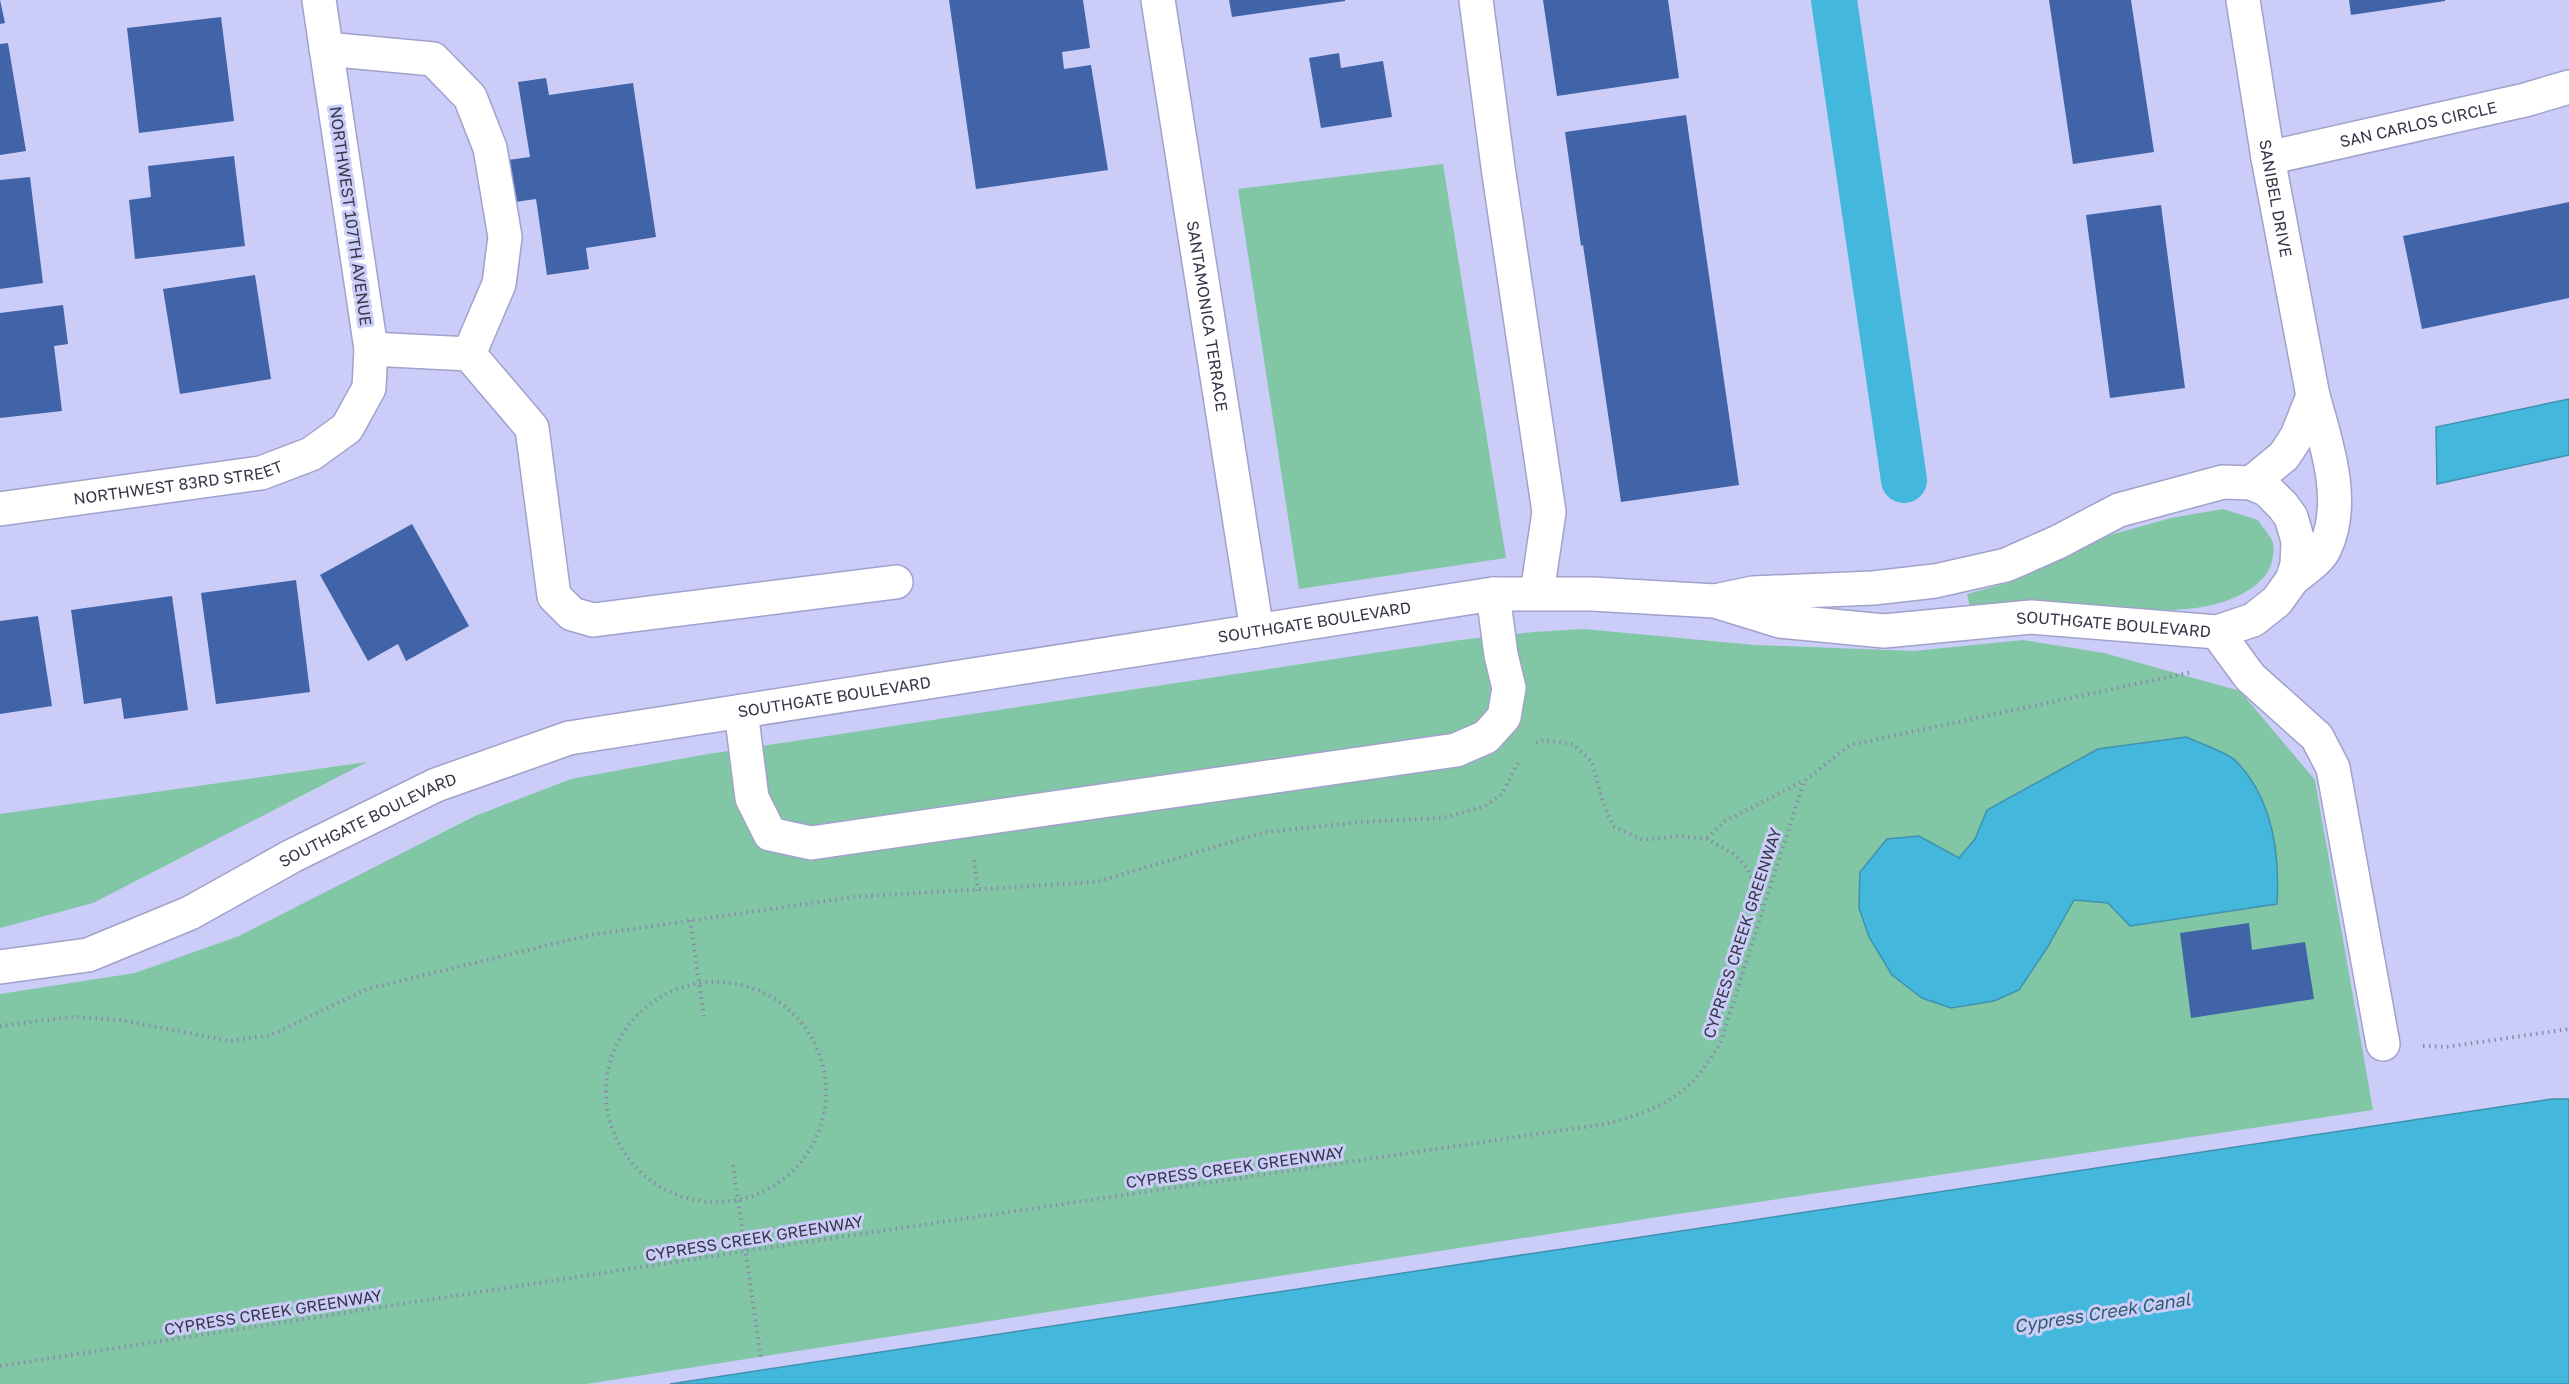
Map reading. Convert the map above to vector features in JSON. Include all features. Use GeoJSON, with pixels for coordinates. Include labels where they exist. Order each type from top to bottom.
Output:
{"type":"FeatureCollection","features":[{"type":"Feature","properties":{"kind":"street","name":"NORTHWEST 107TH AVENUE"},"geometry":{"type":"LineString","coordinates":[[319,0],[371,349],[369,388],[347,428]]}},
{"type":"Feature","properties":{"kind":"street","name":"SANTAMONICA TERRACE"},"geometry":{"type":"LineString","coordinates":[[1158,0],[1257,631]]}},
{"type":"Feature","properties":{"kind":"street"},"geometry":{"type":"LineString","coordinates":[[1476,0],[1549,512],[1537,593]]}},
{"type":"Feature","properties":{"kind":"street","name":"SANIBEL DRIVE"},"geometry":{"type":"LineString","coordinates":[[2243,0],[2268,158],[2313,396],[2332,462],[2334,516],[2325,549],[2292,580]]}},
{"type":"Feature","properties":{"kind":"street"},"geometry":{"type":"LineString","coordinates":[[326,49],[433,59],[470,97],[490,148],[506,237],[499,284],[469,354]]}},
{"type":"Feature","properties":{"kind":"street","name":"SAN CARLOS CIRCLE"},"geometry":{"type":"LineString","coordinates":[[2268,158],[2525,100],[2569,87]]}},
{"type":"Feature","properties":{"kind":"street"},"geometry":{"type":"LineString","coordinates":[[371,349],[469,354],[532,428],[554,596],[572,614],[593,620],[896,582]]}},
{"type":"Feature","properties":{"kind":"street"},"geometry":{"type":"LineString","coordinates":[[2251,483],[2284,456],[2297,436],[2313,396]]}},
{"type":"Feature","properties":{"kind":"street","name":"NORTHWEST 83RD STREET"},"geometry":{"type":"LineString","coordinates":[[0,509],[261,473],[311,454],[347,428]]}},
{"type":"Feature","properties":{"kind":"street","name":"SOUTHGATE BOULEVARD"},"geometry":{"type":"LineString","coordinates":[[0,967],[88,955],[190,913],[292,856],[436,785],[569,738],[1494,594],[1537,593],[1714,601],[1754,593],[1873,588],[1945,579],[2006,564],[2058,542],[2119,510],[2223,482],[2251,483],[2267,490],[2291,517],[2298,541],[2297,565],[2292,580],[2277,601],[2253,620],[2217,632],[2031,617],[1884,631],[1780,621],[1714,601]]}},
{"type":"Feature","properties":{"kind":"street"},"geometry":{"type":"LineString","coordinates":[[741,711],[752,798],[770,834],[811,843],[1456,750],[1486,737],[1504,717],[1509,687],[1501,655],[1494,594]]}},
{"type":"Feature","properties":{"kind":"street"},"geometry":{"type":"LineString","coordinates":[[2217,632],[2250,677],[2317,737],[2333,768],[2383,1044]]}},
{"type":"Feature","properties":{"kind":"path"},"geometry":{"type":"LineString","coordinates":[[1707,839],[1725,821],[1804,781],[1850,746],[2239,662]]}},
{"type":"Feature","properties":{"kind":"path"},"geometry":{"type":"LineString","coordinates":[[1533,744],[1543,740],[1573,744],[1592,762],[1602,799],[1613,826],[1643,840],[1678,836],[1707,839],[1734,854],[1748,869],[1763,906]]}},
{"type":"Feature","properties":{"kind":"path"},"geometry":{"type":"LineString","coordinates":[[0,1026],[72,1017],[111,1020],[230,1041],[271,1035],[367,989],[590,935],[854,897],[1096,882],[1265,832],[1362,822],[1442,818],[1485,806],[1502,794],[1521,756]]}},
{"type":"Feature","properties":{"kind":"path","name":"CYPRESS CREEK GREENWAY"},"geometry":{"type":"LineString","coordinates":[[0,1366],[745,1251],[1582,1127],[1636,1116],[1664,1103],[1695,1079],[1720,1044],[1804,781]]}},
{"type":"Feature","properties":{"kind":"path"},"geometry":{"type":"LineString","coordinates":[[690,920],[704,1016]]}},
{"type":"Feature","properties":{"kind":"path"},"geometry":{"type":"LineString","coordinates":[[732,982],[762,991],[789,1008],[811,1033],[824,1062],[827,1094],[822,1126],[813,1147],[799,1166],[781,1182],[760,1193],[737,1200],[714,1202],[691,1200],[658,1186],[631,1162],[617,1143],[609,1121],[605,1098],[606,1075],[613,1052],[623,1032],[637,1013],[656,999],[676,988],[699,983],[732,982]]}},
{"type":"Feature","properties":{"kind":"path"},"geometry":{"type":"LineString","coordinates":[[2383,1044],[2446,1047],[2569,1029]]}},
{"type":"Feature","properties":{"kind":"path"},"geometry":{"type":"LineString","coordinates":[[733,1165],[761,1359]]}},
{"type":"Feature","properties":{"kind":"green space"},"geometry":{"type":"Polygon","coordinates":[[[1443,164],[1506,558],[1299,589],[1238,189],[1443,164]]]}},
{"type":"Feature","properties":{"kind":"green space"},"geometry":{"type":"Polygon","coordinates":[[[2223,509],[2258,520],[2273,543],[2273,557],[2266,574],[2244,593],[2218,603],[2190,609],[2127,609],[2034,601],[1970,607],[1967,594],[2011,582],[2110,535],[2171,518],[2223,509]]]}},
{"type":"Feature","properties":{"kind":"green space"},"geometry":{"type":"Polygon","coordinates":[[[1583,629],[1755,645],[1914,651],[2023,640],[2104,653],[2240,691],[2315,780],[2373,1110],[1671,1215],[586,1384],[0,1384],[0,994],[135,973],[239,936],[475,816],[571,779],[702,755],[1460,640],[1583,629]]]}},
{"type":"Feature","properties":{"kind":"green space"},"geometry":{"type":"Polygon","coordinates":[[[367,762],[93,903],[0,928],[0,814],[367,762]]]}},
{"type":"Feature","properties":{"kind":"water"},"geometry":{"type":"Polygon","coordinates":[[[2569,399],[2569,455],[2437,484],[2436,427],[2569,399]]]}},
{"type":"Feature","properties":{"kind":"water"},"geometry":{"type":"Polygon","coordinates":[[[2186,737],[2220,751],[2236,761],[2249,776],[2258,792],[2272,828],[2277,866],[2277,904],[2130,926],[2108,903],[2074,900],[2047,948],[2019,990],[1994,1001],[1951,1008],[1922,998],[1892,975],[1869,937],[1859,908],[1860,872],[1887,839],[1919,836],[1959,858],[1975,839],[1987,810],[2098,749],[2186,737]]]}},
{"type":"Feature","properties":{"kind":"water","name":"Cypress Creek Canal"},"geometry":{"type":"Polygon","coordinates":[[[2552,1099],[2569,1099],[2569,1384],[670,1384],[2552,1099]]]}},
{"type":"Feature","properties":{"kind":"building"},"geometry":{"type":"Polygon","coordinates":[[[0,0],[5,23],[0,24],[0,0]]]}},
{"type":"Feature","properties":{"kind":"building"},"geometry":{"type":"Polygon","coordinates":[[[949,0],[1083,0],[1090,48],[1062,52],[1064,69],[1091,65],[1108,170],[976,189],[949,0]]]}},
{"type":"Feature","properties":{"kind":"building"},"geometry":{"type":"Polygon","coordinates":[[[1229,0],[1345,0],[1345,1],[1232,17],[1229,0]]]}},
{"type":"Feature","properties":{"kind":"building"},"geometry":{"type":"Polygon","coordinates":[[[1543,0],[1668,0],[1679,78],[1557,96],[1543,0]]]}},
{"type":"Feature","properties":{"kind":"building"},"geometry":{"type":"Polygon","coordinates":[[[2049,0],[2131,0],[2154,152],[2073,164],[2049,0]]]}},
{"type":"Feature","properties":{"kind":"building"},"geometry":{"type":"Polygon","coordinates":[[[2349,0],[2445,0],[2445,1],[2351,15],[2349,0]]]}},
{"type":"Feature","properties":{"kind":"building"},"geometry":{"type":"Polygon","coordinates":[[[221,17],[234,121],[139,133],[127,28],[221,17]]]}},
{"type":"Feature","properties":{"kind":"building"},"geometry":{"type":"Polygon","coordinates":[[[8,43],[26,151],[0,155],[0,44],[8,43]]]}},
{"type":"Feature","properties":{"kind":"building"},"geometry":{"type":"Polygon","coordinates":[[[1339,53],[1341,68],[1383,61],[1392,117],[1321,128],[1309,58],[1339,53]]]}},
{"type":"Feature","properties":{"kind":"building"},"geometry":{"type":"Polygon","coordinates":[[[546,78],[549,95],[633,83],[656,237],[586,248],[589,269],[547,275],[536,199],[501,204],[494,162],[530,157],[518,82],[546,78]]]}},
{"type":"Feature","properties":{"kind":"building"},"geometry":{"type":"Polygon","coordinates":[[[1686,115],[1739,485],[1621,502],[1565,132],[1686,115]]]}},
{"type":"Feature","properties":{"kind":"building"},"geometry":{"type":"Polygon","coordinates":[[[234,156],[245,246],[135,259],[129,200],[151,197],[148,166],[234,156]]]}},
{"type":"Feature","properties":{"kind":"building"},"geometry":{"type":"Polygon","coordinates":[[[30,177],[43,283],[0,289],[0,180],[30,177]]]}},
{"type":"Feature","properties":{"kind":"building"},"geometry":{"type":"Polygon","coordinates":[[[2569,202],[2569,298],[2422,329],[2403,236],[2569,202]]]}},
{"type":"Feature","properties":{"kind":"building"},"geometry":{"type":"Polygon","coordinates":[[[2161,205],[2185,388],[2110,398],[2086,215],[2161,205]]]}},
{"type":"Feature","properties":{"kind":"building"},"geometry":{"type":"Polygon","coordinates":[[[255,275],[271,379],[180,394],[163,289],[255,275]]]}},
{"type":"Feature","properties":{"kind":"building"},"geometry":{"type":"Polygon","coordinates":[[[63,305],[68,344],[54,346],[62,411],[0,418],[0,313],[63,305]]]}},
{"type":"Feature","properties":{"kind":"building"},"geometry":{"type":"Polygon","coordinates":[[[412,524],[469,626],[406,661],[398,644],[368,661],[320,575],[412,524]]]}},
{"type":"Feature","properties":{"kind":"building"},"geometry":{"type":"Polygon","coordinates":[[[296,580],[310,692],[216,704],[201,593],[296,580]]]}},
{"type":"Feature","properties":{"kind":"building"},"geometry":{"type":"Polygon","coordinates":[[[172,596],[188,710],[124,719],[121,698],[84,704],[71,610],[172,596]]]}},
{"type":"Feature","properties":{"kind":"building"},"geometry":{"type":"Polygon","coordinates":[[[38,616],[52,706],[0,714],[0,621],[38,616]]]}},
{"type":"Feature","properties":{"kind":"building"},"geometry":{"type":"Polygon","coordinates":[[[2249,923],[2252,950],[2305,942],[2314,999],[2191,1018],[2180,933],[2249,923]]]}},
{"type":"Feature","properties":{"kind":"waterway"},"geometry":{"type":"LineString","coordinates":[[1834,0],[1904,480]]}}]}
